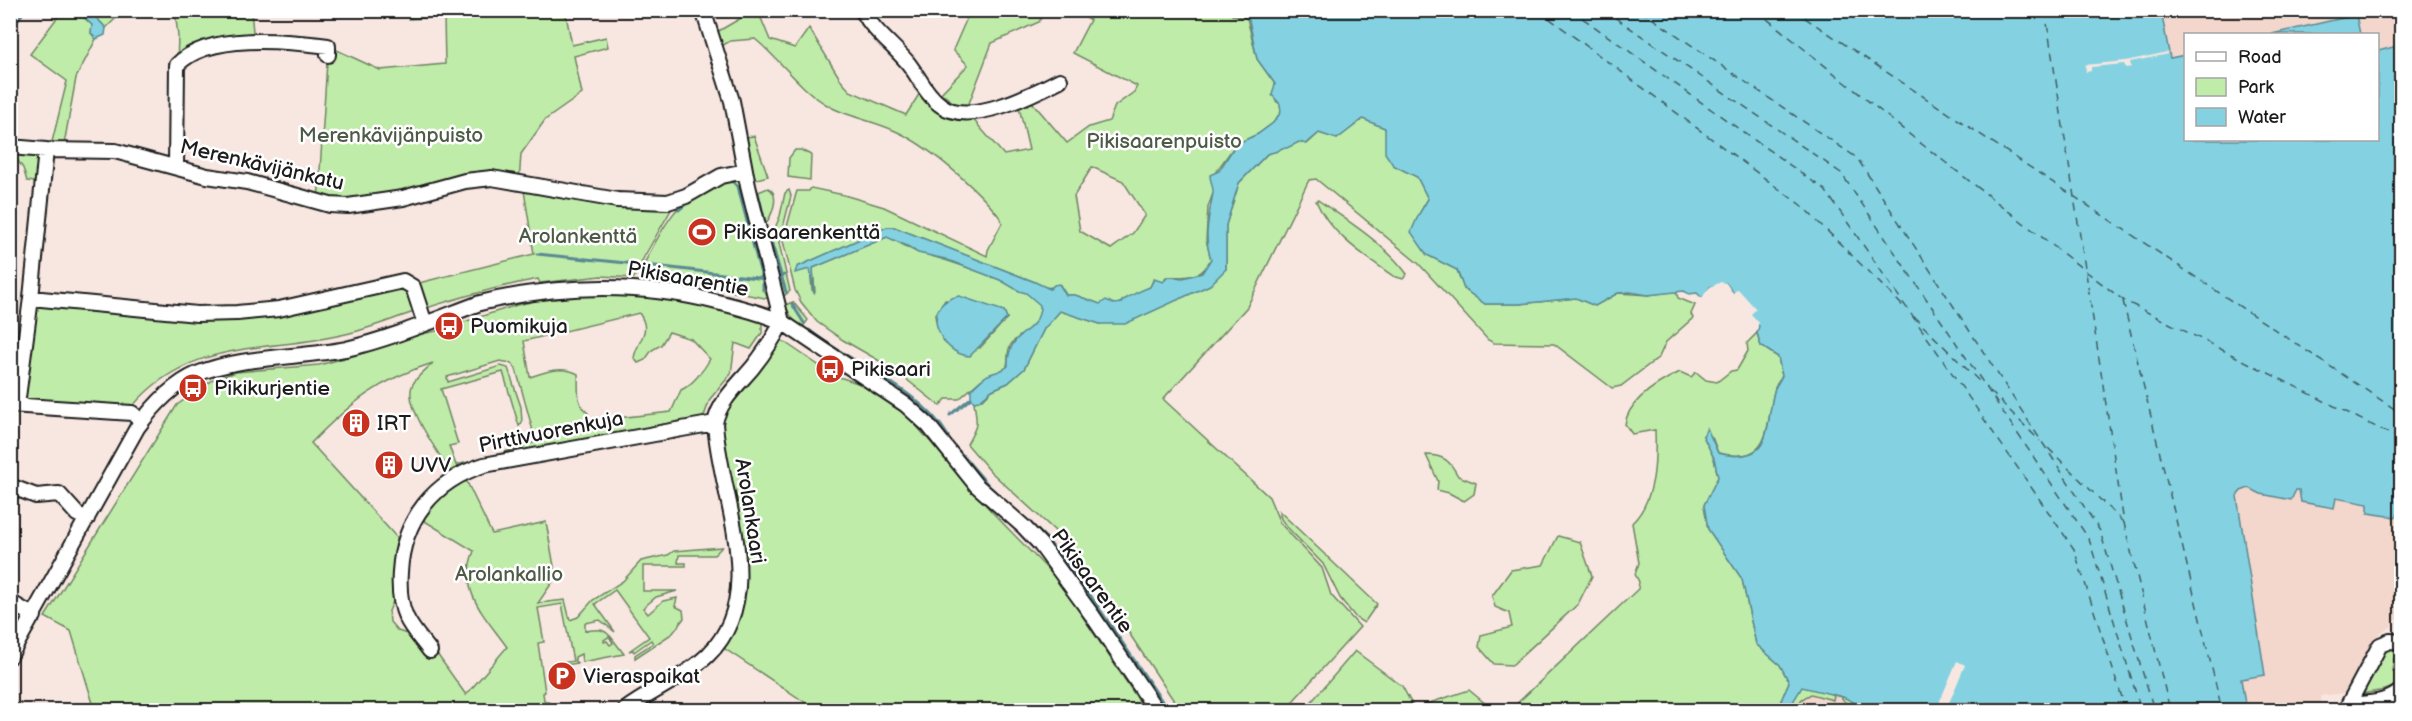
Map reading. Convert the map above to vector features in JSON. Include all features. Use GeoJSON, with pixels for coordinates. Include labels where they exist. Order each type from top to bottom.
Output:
{"type":"FeatureCollection","features":[{"type":"Feature","properties":{"kind":"street"},"geometry":{"type":"LineString","coordinates":[[703,10],[727,81],[745,171],[782,322],[755,364],[720,408],[715,423]]}},
{"type":"Feature","properties":{"kind":"street"},"geometry":{"type":"LineString","coordinates":[[862,10],[906,60],[932,96],[951,111],[976,111],[995,107],[1022,98],[1060,80]]}},
{"type":"Feature","properties":{"kind":"street"},"geometry":{"type":"LineString","coordinates":[[176,167],[177,64],[185,57],[204,48],[246,42],[297,42],[328,51]]}},
{"type":"Feature","properties":{"kind":"street","name":"Merenkävijänkatu"},"geometry":{"type":"LineString","coordinates":[[10,147],[115,151],[207,176],[247,182],[330,205],[348,206],[403,198],[465,181],[492,178],[617,200],[668,202],[686,196],[721,176],[745,171]]}},
{"type":"Feature","properties":{"kind":"street"},"geometry":{"type":"LineString","coordinates":[[46,150],[31,298],[14,405],[132,413],[141,421]]}},
{"type":"Feature","properties":{"kind":"street"},"geometry":{"type":"LineString","coordinates":[[31,298],[197,314],[237,313],[279,309],[403,281],[413,287],[425,324]]}},
{"type":"Feature","properties":{"kind":"street","name":"Pikisaarentie"},"geometry":{"type":"LineString","coordinates":[[10,656],[141,421],[167,393],[197,374],[226,366],[348,348],[425,324],[480,303],[502,298],[554,289],[597,287],[663,291],[766,315],[782,322],[906,405],[928,425],[976,485],[1040,544],[1092,615],[1156,711]]}},
{"type":"Feature","properties":{"kind":"street","name":"Pirttivuorenkuja"},"geometry":{"type":"LineString","coordinates":[[430,651],[411,627],[403,608],[400,562],[409,526],[440,488],[464,472],[484,465],[715,423]]}},
{"type":"Feature","properties":{"kind":"street","name":"Arolankaari"},"geometry":{"type":"LineString","coordinates":[[625,711],[699,663],[717,645],[734,611],[740,569],[715,423]]}},
{"type":"Feature","properties":{"kind":"street"},"geometry":{"type":"LineString","coordinates":[[10,486],[36,496],[59,494],[77,514],[87,519]]}},
{"type":"Feature","properties":{"kind":"street"},"geometry":{"type":"LineString","coordinates":[[10,602],[34,616]]}},
{"type":"Feature","properties":{"kind":"street"},"geometry":{"type":"LineString","coordinates":[[2348,708],[2380,645],[2390,641],[2402,642]]}},
{"type":"Feature","properties":{"kind":"street"},"geometry":{"type":"LineString","coordinates":[[2348,708],[2388,699],[2396,696],[2402,689]]}},
{"type":"Feature","properties":{"kind":"shaded area"},"geometry":{"type":"Polygon","coordinates":[[[2161,10],[2401,11],[2401,45],[2379,51],[2379,33],[2360,33],[2355,15],[2276,33],[2184,33],[2184,55],[2170,59],[2161,10]]]}},
{"type":"Feature","properties":{"kind":"shaded area"},"geometry":{"type":"Polygon","coordinates":[[[2249,488],[2257,491],[2299,490],[2301,502],[2334,508],[2336,498],[2368,504],[2368,512],[2394,517],[2401,512],[2401,621],[2393,619],[2392,626],[2374,638],[2344,693],[2320,696],[2322,710],[2246,710],[2241,678],[2265,674],[2237,500],[2241,491],[2249,488]]]}},
{"type":"Feature","properties":{"kind":"shaded area"},"geometry":{"type":"Polygon","coordinates":[[[1801,687],[1843,697],[1870,710],[1791,710],[1801,687]]]}},
{"type":"Feature","properties":{"kind":"green space","name":"Merenkävijänpuisto"},"geometry":{"type":"Polygon","coordinates":[[[409,10],[482,10],[566,15],[572,45],[606,37],[608,47],[574,56],[582,94],[545,120],[521,154],[519,183],[492,178],[403,198],[318,202],[328,46],[380,70],[445,64],[444,17],[409,19],[409,10]]]}},
{"type":"Feature","properties":{"kind":"green space"},"geometry":{"type":"Polygon","coordinates":[[[62,11],[77,11],[92,25],[91,33],[96,39],[76,78],[63,150],[50,150],[67,81],[30,54],[62,11]]]}},
{"type":"Feature","properties":{"kind":"green space"},"geometry":{"type":"Polygon","coordinates":[[[90,11],[123,11],[106,28],[90,11]]]}},
{"type":"Feature","properties":{"kind":"green space"},"geometry":{"type":"Polygon","coordinates":[[[175,11],[251,11],[254,42],[246,42],[177,65],[178,36],[175,11]]]}},
{"type":"Feature","properties":{"kind":"green space","name":"Pikisaarenpuisto"},"geometry":{"type":"Polygon","coordinates":[[[753,11],[758,11],[770,40],[795,48],[809,28],[850,91],[906,115],[923,88],[971,117],[1004,155],[1029,150],[1019,107],[1031,101],[1067,143],[1089,127],[1109,121],[1115,106],[1134,92],[1137,86],[1073,53],[1090,20],[1073,11],[1230,11],[1232,15],[1247,18],[1257,59],[1275,84],[1276,101],[1280,104],[1281,112],[1273,123],[1258,134],[1236,144],[1215,173],[1214,191],[1208,207],[1206,240],[1211,259],[1203,271],[1193,276],[1166,277],[1164,282],[1153,280],[1150,287],[1118,304],[1100,304],[1075,295],[1066,295],[1060,285],[1044,287],[894,227],[887,227],[797,267],[810,268],[812,290],[815,292],[813,268],[887,237],[917,252],[1007,283],[1037,300],[1041,308],[1040,314],[1034,324],[1011,345],[1006,368],[981,380],[959,399],[946,399],[940,406],[892,368],[817,322],[801,302],[795,290],[783,241],[796,194],[797,191],[809,191],[811,188],[884,207],[987,256],[1002,223],[1001,219],[952,169],[921,146],[893,130],[829,106],[809,92],[755,39],[730,41],[720,47],[717,32],[753,11]],[[1092,167],[1074,196],[1080,231],[1111,249],[1133,233],[1145,215],[1123,181],[1092,167]],[[945,300],[935,316],[938,330],[946,344],[980,348],[1007,318],[1004,311],[945,300]]]}},
{"type":"Feature","properties":{"kind":"green space"},"geometry":{"type":"Polygon","coordinates":[[[970,11],[1045,11],[1039,22],[992,43],[968,106],[957,105],[941,93],[968,65],[953,50],[970,11]]]}},
{"type":"Feature","properties":{"kind":"green space"},"geometry":{"type":"Polygon","coordinates":[[[1363,119],[1385,128],[1393,165],[1417,177],[1428,199],[1412,232],[1427,255],[1457,270],[1464,289],[1485,304],[1519,304],[1576,298],[1595,306],[1618,293],[1648,295],[1676,291],[1678,298],[1695,305],[1691,314],[1693,318],[1666,342],[1659,357],[1621,386],[1612,388],[1554,344],[1494,343],[1488,340],[1419,264],[1316,179],[1309,180],[1247,307],[1163,399],[1269,497],[1280,523],[1322,568],[1331,595],[1360,627],[1285,710],[1180,710],[1117,615],[1054,530],[990,471],[967,444],[976,423],[974,402],[1008,383],[1024,369],[1044,329],[1060,311],[1100,324],[1226,269],[1226,225],[1239,183],[1269,152],[1299,142],[1307,144],[1319,133],[1337,139],[1363,119]]]}},
{"type":"Feature","properties":{"kind":"green space"},"geometry":{"type":"Polygon","coordinates":[[[754,136],[768,176],[757,179],[752,176],[746,137],[754,136]]]}},
{"type":"Feature","properties":{"kind":"green space"},"geometry":{"type":"Polygon","coordinates":[[[795,150],[811,155],[810,180],[788,177],[789,158],[795,150]]]}},
{"type":"Feature","properties":{"kind":"green space"},"geometry":{"type":"Polygon","coordinates":[[[40,153],[42,183],[27,181],[23,168],[13,154],[40,153]]]}},
{"type":"Feature","properties":{"kind":"green space"},"geometry":{"type":"Polygon","coordinates":[[[739,179],[773,295],[770,299],[639,274],[669,220],[688,198],[715,181],[739,179]]]}},
{"type":"Feature","properties":{"kind":"green space","name":"Arolankenttä"},"geometry":{"type":"Polygon","coordinates":[[[523,184],[676,201],[634,278],[601,276],[540,283],[538,279],[458,298],[350,333],[233,351],[180,368],[155,385],[131,408],[31,403],[22,399],[34,305],[198,317],[411,285],[534,254],[523,184]]]}},
{"type":"Feature","properties":{"kind":"green space"},"geometry":{"type":"Polygon","coordinates":[[[768,188],[772,191],[775,200],[770,217],[764,225],[756,193],[768,188]]]}},
{"type":"Feature","properties":{"kind":"green space"},"geometry":{"type":"Polygon","coordinates":[[[789,190],[791,196],[779,243],[790,291],[785,295],[781,293],[769,243],[780,216],[785,193],[789,190]]]}},
{"type":"Feature","properties":{"kind":"green space"},"geometry":{"type":"Polygon","coordinates":[[[1318,200],[1388,252],[1407,274],[1403,279],[1393,276],[1339,234],[1322,213],[1316,201],[1318,200]]]}},
{"type":"Feature","properties":{"kind":"green space","name":"Arolankallio"},"geometry":{"type":"Polygon","coordinates":[[[632,293],[652,294],[762,319],[762,333],[751,349],[735,343],[731,374],[710,399],[703,419],[502,456],[504,452],[536,442],[516,369],[511,363],[500,361],[447,377],[448,382],[501,366],[508,368],[521,407],[522,423],[519,426],[503,372],[441,389],[458,444],[449,446],[456,465],[490,457],[445,477],[449,470],[423,429],[411,395],[416,379],[433,363],[414,369],[366,394],[311,443],[399,540],[395,597],[389,611],[390,622],[398,631],[410,635],[435,651],[466,695],[507,647],[482,614],[471,591],[470,565],[474,551],[423,520],[441,496],[466,480],[492,534],[546,522],[556,577],[538,603],[565,600],[570,620],[578,617],[593,600],[623,581],[641,561],[668,555],[674,551],[722,547],[714,555],[679,555],[678,563],[686,563],[686,566],[643,566],[643,591],[677,591],[656,597],[643,608],[648,614],[663,601],[677,598],[675,606],[683,610],[684,618],[673,633],[635,658],[635,655],[653,643],[651,640],[634,652],[629,651],[649,637],[615,590],[595,604],[615,632],[600,620],[585,623],[585,631],[604,631],[610,636],[604,642],[607,641],[610,645],[613,643],[611,637],[624,654],[582,662],[581,654],[575,657],[575,662],[578,663],[552,667],[552,665],[573,661],[562,604],[538,608],[544,642],[538,643],[545,692],[543,693],[544,700],[562,710],[95,710],[71,631],[45,617],[177,405],[213,380],[236,372],[319,365],[517,305],[567,294],[618,296],[632,293]],[[639,313],[524,341],[530,377],[560,370],[578,374],[579,400],[588,413],[586,424],[590,428],[608,419],[671,412],[681,390],[697,377],[710,359],[691,339],[669,332],[661,345],[652,350],[645,360],[638,363],[634,358],[643,336],[645,326],[639,313]]]}},
{"type":"Feature","properties":{"kind":"green space"},"geometry":{"type":"Polygon","coordinates":[[[793,302],[808,320],[802,328],[792,318],[785,305],[793,302]]]}},
{"type":"Feature","properties":{"kind":"green space"},"geometry":{"type":"Polygon","coordinates":[[[1757,333],[1761,346],[1778,357],[1782,376],[1775,388],[1764,439],[1758,448],[1749,454],[1736,455],[1718,453],[1712,437],[1703,436],[1714,458],[1718,477],[1704,505],[1708,529],[1742,579],[1756,644],[1780,665],[1789,682],[1777,710],[1510,710],[1638,589],[1639,582],[1635,574],[1639,563],[1632,523],[1646,503],[1653,479],[1655,430],[1632,434],[1625,424],[1632,407],[1654,386],[1680,372],[1691,377],[1696,372],[1706,380],[1717,382],[1731,371],[1737,370],[1748,351],[1747,343],[1757,333]]]}},
{"type":"Feature","properties":{"kind":"green space"},"geometry":{"type":"Polygon","coordinates":[[[780,339],[833,375],[867,386],[905,413],[992,512],[1059,581],[1145,710],[814,710],[722,647],[736,616],[721,433],[725,411],[780,339]]]}},
{"type":"Feature","properties":{"kind":"green space"},"geometry":{"type":"Polygon","coordinates":[[[1426,455],[1442,458],[1452,466],[1458,476],[1476,483],[1474,494],[1464,501],[1437,490],[1438,481],[1426,455]]]}},
{"type":"Feature","properties":{"kind":"green space"},"geometry":{"type":"Polygon","coordinates":[[[1279,511],[1377,604],[1364,623],[1356,618],[1340,598],[1323,564],[1286,526],[1279,511]]]}},
{"type":"Feature","properties":{"kind":"green space"},"geometry":{"type":"Polygon","coordinates":[[[1558,536],[1580,542],[1592,576],[1578,604],[1512,665],[1494,664],[1479,647],[1481,635],[1512,627],[1509,613],[1495,607],[1492,596],[1511,570],[1543,565],[1558,536]]]}},
{"type":"Feature","properties":{"kind":"green space"},"geometry":{"type":"Polygon","coordinates":[[[2398,646],[2401,652],[2400,659],[2394,658],[2392,671],[2398,672],[2395,686],[2361,694],[2385,651],[2398,646]]]}},
{"type":"Feature","properties":{"kind":"green space"},"geometry":{"type":"Polygon","coordinates":[[[1355,651],[1402,686],[1414,708],[1469,690],[1493,710],[1300,710],[1304,706],[1307,707],[1355,651]]]}},
{"type":"Feature","properties":{"kind":"green space"},"geometry":{"type":"Polygon","coordinates":[[[1808,685],[1882,710],[1853,707],[1841,697],[1834,695],[1833,700],[1811,694],[1802,699],[1794,710],[1787,710],[1798,686],[1808,685]]]}},
{"type":"Feature","properties":{"kind":"water"},"geometry":{"type":"Polygon","coordinates":[[[77,11],[90,11],[106,28],[105,35],[96,39],[91,33],[92,25],[77,11]]]}},
{"type":"Feature","properties":{"kind":"water"},"geometry":{"type":"Polygon","coordinates":[[[1244,11],[2161,11],[2170,58],[2184,55],[2184,141],[2379,141],[2379,51],[2401,45],[2401,512],[2395,517],[2368,513],[2368,504],[2336,498],[2334,508],[2301,502],[2299,490],[2296,490],[2291,500],[2261,494],[2249,488],[2241,491],[2237,496],[2265,675],[2241,679],[2246,710],[1870,710],[1843,697],[1802,687],[1788,710],[1777,710],[1789,682],[1780,665],[1756,644],[1742,579],[1708,529],[1704,505],[1718,477],[1714,458],[1703,436],[1707,428],[1718,453],[1737,456],[1750,454],[1759,448],[1764,440],[1775,388],[1782,376],[1778,357],[1761,346],[1757,333],[1759,326],[1726,283],[1710,287],[1705,296],[1701,297],[1697,293],[1689,294],[1684,291],[1648,295],[1630,292],[1618,293],[1595,306],[1576,298],[1519,304],[1485,304],[1464,289],[1457,270],[1427,255],[1411,232],[1428,199],[1417,177],[1393,165],[1385,153],[1385,128],[1363,119],[1337,139],[1319,133],[1306,144],[1299,142],[1267,154],[1239,183],[1226,225],[1226,269],[1210,285],[1125,324],[1100,324],[1060,311],[1044,329],[1024,369],[1008,383],[992,390],[979,401],[974,402],[971,398],[971,390],[986,376],[1008,366],[1009,354],[1013,345],[1039,315],[1040,305],[1026,293],[1000,280],[945,259],[918,253],[887,237],[813,268],[814,294],[810,269],[795,273],[797,267],[887,227],[894,227],[1050,289],[1059,284],[1066,295],[1075,295],[1100,304],[1106,300],[1114,304],[1122,303],[1129,296],[1150,287],[1154,279],[1163,282],[1168,277],[1183,278],[1202,273],[1211,259],[1207,243],[1208,218],[1213,191],[1210,175],[1219,171],[1236,144],[1258,134],[1273,123],[1281,112],[1280,104],[1272,95],[1275,84],[1257,59],[1249,20],[1244,17],[1244,11]]]}},
{"type":"Feature","properties":{"kind":"water"},"geometry":{"type":"Polygon","coordinates":[[[2356,15],[2360,33],[2276,33],[2356,15]]]}},
{"type":"Feature","properties":{"kind":"water"},"geometry":{"type":"Polygon","coordinates":[[[959,296],[1004,311],[1007,318],[970,356],[950,347],[942,339],[937,329],[936,318],[939,309],[946,301],[959,296]]]}},
{"type":"Feature","properties":{"kind":"pier"},"geometry":{"type":"Polygon","coordinates":[[[2168,52],[2169,54],[2130,62],[2131,67],[2126,68],[2124,64],[2091,67],[2091,71],[2086,72],[2085,65],[2126,61],[2168,52]]]}},
{"type":"Feature","properties":{"kind":"pier"},"geometry":{"type":"Polygon","coordinates":[[[1721,282],[1726,283],[1733,293],[1738,289],[1756,309],[1751,314],[1759,323],[1754,334],[1756,324],[1723,285],[1712,289],[1707,298],[1700,300],[1710,287],[1721,282]]]}},
{"type":"Feature","properties":{"kind":"pier"},"geometry":{"type":"Polygon","coordinates":[[[1957,661],[1965,665],[1946,710],[1936,710],[1957,661]]]}},
{"type":"Feature","properties":{"kind":"waterway"},"geometry":{"type":"LineString","coordinates":[[10,30],[25,10]]}},
{"type":"Feature","properties":{"kind":"waterway"},"geometry":{"type":"LineString","coordinates":[[750,163],[755,179]]}},
{"type":"Feature","properties":{"kind":"waterway"},"geometry":{"type":"LineString","coordinates":[[732,181],[738,187],[763,282],[763,290]]}},
{"type":"Feature","properties":{"kind":"waterway"},"geometry":{"type":"LineString","coordinates":[[758,192],[765,222]]}},
{"type":"Feature","properties":{"kind":"waterway"},"geometry":{"type":"LineString","coordinates":[[679,210],[689,201]]}},
{"type":"Feature","properties":{"kind":"waterway"},"geometry":{"type":"LineString","coordinates":[[772,244],[786,292]]}},
{"type":"Feature","properties":{"kind":"waterway"},"geometry":{"type":"LineString","coordinates":[[537,254],[636,264]]}},
{"type":"Feature","properties":{"kind":"waterway"},"geometry":{"type":"LineString","coordinates":[[646,265],[766,279]]}},
{"type":"Feature","properties":{"kind":"waterway"},"geometry":{"type":"LineString","coordinates":[[778,278],[784,275]]}},
{"type":"Feature","properties":{"kind":"waterway"},"geometry":{"type":"LineString","coordinates":[[792,304],[804,323]]}},
{"type":"Feature","properties":{"kind":"waterway"},"geometry":{"type":"LineString","coordinates":[[809,330],[921,404],[948,436]]}},
{"type":"Feature","properties":{"kind":"waterway"},"geometry":{"type":"LineString","coordinates":[[950,415],[971,398]]}},
{"type":"Feature","properties":{"kind":"waterway"},"geometry":{"type":"LineString","coordinates":[[957,449],[989,486],[1045,537],[1090,595],[1168,710]]}},
{"type":"Feature","properties":{"kind":"ferry route"},"geometry":{"type":"LineString","coordinates":[[1538,10],[1802,206],[1905,308]]}},
{"type":"Feature","properties":{"kind":"ferry route"},"geometry":{"type":"LineString","coordinates":[[1571,10],[1825,190],[2074,549],[2126,710]]}},
{"type":"Feature","properties":{"kind":"ferry route"},"geometry":{"type":"LineString","coordinates":[[1604,10],[1841,173],[2089,539],[2141,710]]}},
{"type":"Feature","properties":{"kind":"ferry route"},"geometry":{"type":"LineString","coordinates":[[1640,10],[1857,158],[2100,531],[2154,710]]}},
{"type":"Feature","properties":{"kind":"ferry route"},"geometry":{"type":"LineString","coordinates":[[1756,10],[1914,138],[2123,300],[2402,440]]}},
{"type":"Feature","properties":{"kind":"ferry route"},"geometry":{"type":"LineString","coordinates":[[1793,10],[2402,414]]}},
{"type":"Feature","properties":{"kind":"ferry route"},"geometry":{"type":"LineString","coordinates":[[2045,10],[2085,268]]}},
{"type":"Feature","properties":{"kind":"ferry route"},"geometry":{"type":"LineString","coordinates":[[2086,273],[2124,523],[2170,710]]}},
{"type":"Feature","properties":{"kind":"ferry route"},"geometry":{"type":"LineString","coordinates":[[2123,301],[2222,710]]}},
{"type":"Feature","properties":{"kind":"ferry route"},"geometry":{"type":"LineString","coordinates":[[1913,316],[1982,384]]}},
{"type":"Feature","properties":{"kind":"ferry route"},"geometry":{"type":"LineString","coordinates":[[1990,391],[2040,441]]}},
{"type":"Feature","properties":{"kind":"ferry route"},"geometry":{"type":"LineString","coordinates":[[2048,448],[2124,523]]}},
{"type":"Feature","properties":{"kind":"place","name":"Pikisaarenkenttä"},"geometry":{"type":"Point","coordinates":[702,232]}},
{"type":"Feature","properties":{"kind":"place","name":"Puomikuja"},"geometry":{"type":"Point","coordinates":[449,326]}},
{"type":"Feature","properties":{"kind":"place","name":"Pikisaari"},"geometry":{"type":"Point","coordinates":[830,369]}},
{"type":"Feature","properties":{"kind":"place","name":"Pikikurjentie"},"geometry":{"type":"Point","coordinates":[193,388]}},
{"type":"Feature","properties":{"kind":"place","name":"IRT"},"geometry":{"type":"Point","coordinates":[356,423]}},
{"type":"Feature","properties":{"kind":"place","name":"UVV"},"geometry":{"type":"Point","coordinates":[389,465]}},
{"type":"Feature","properties":{"kind":"place","name":"Vieraspaikat"},"geometry":{"type":"Point","coordinates":[562,676]}}]}
